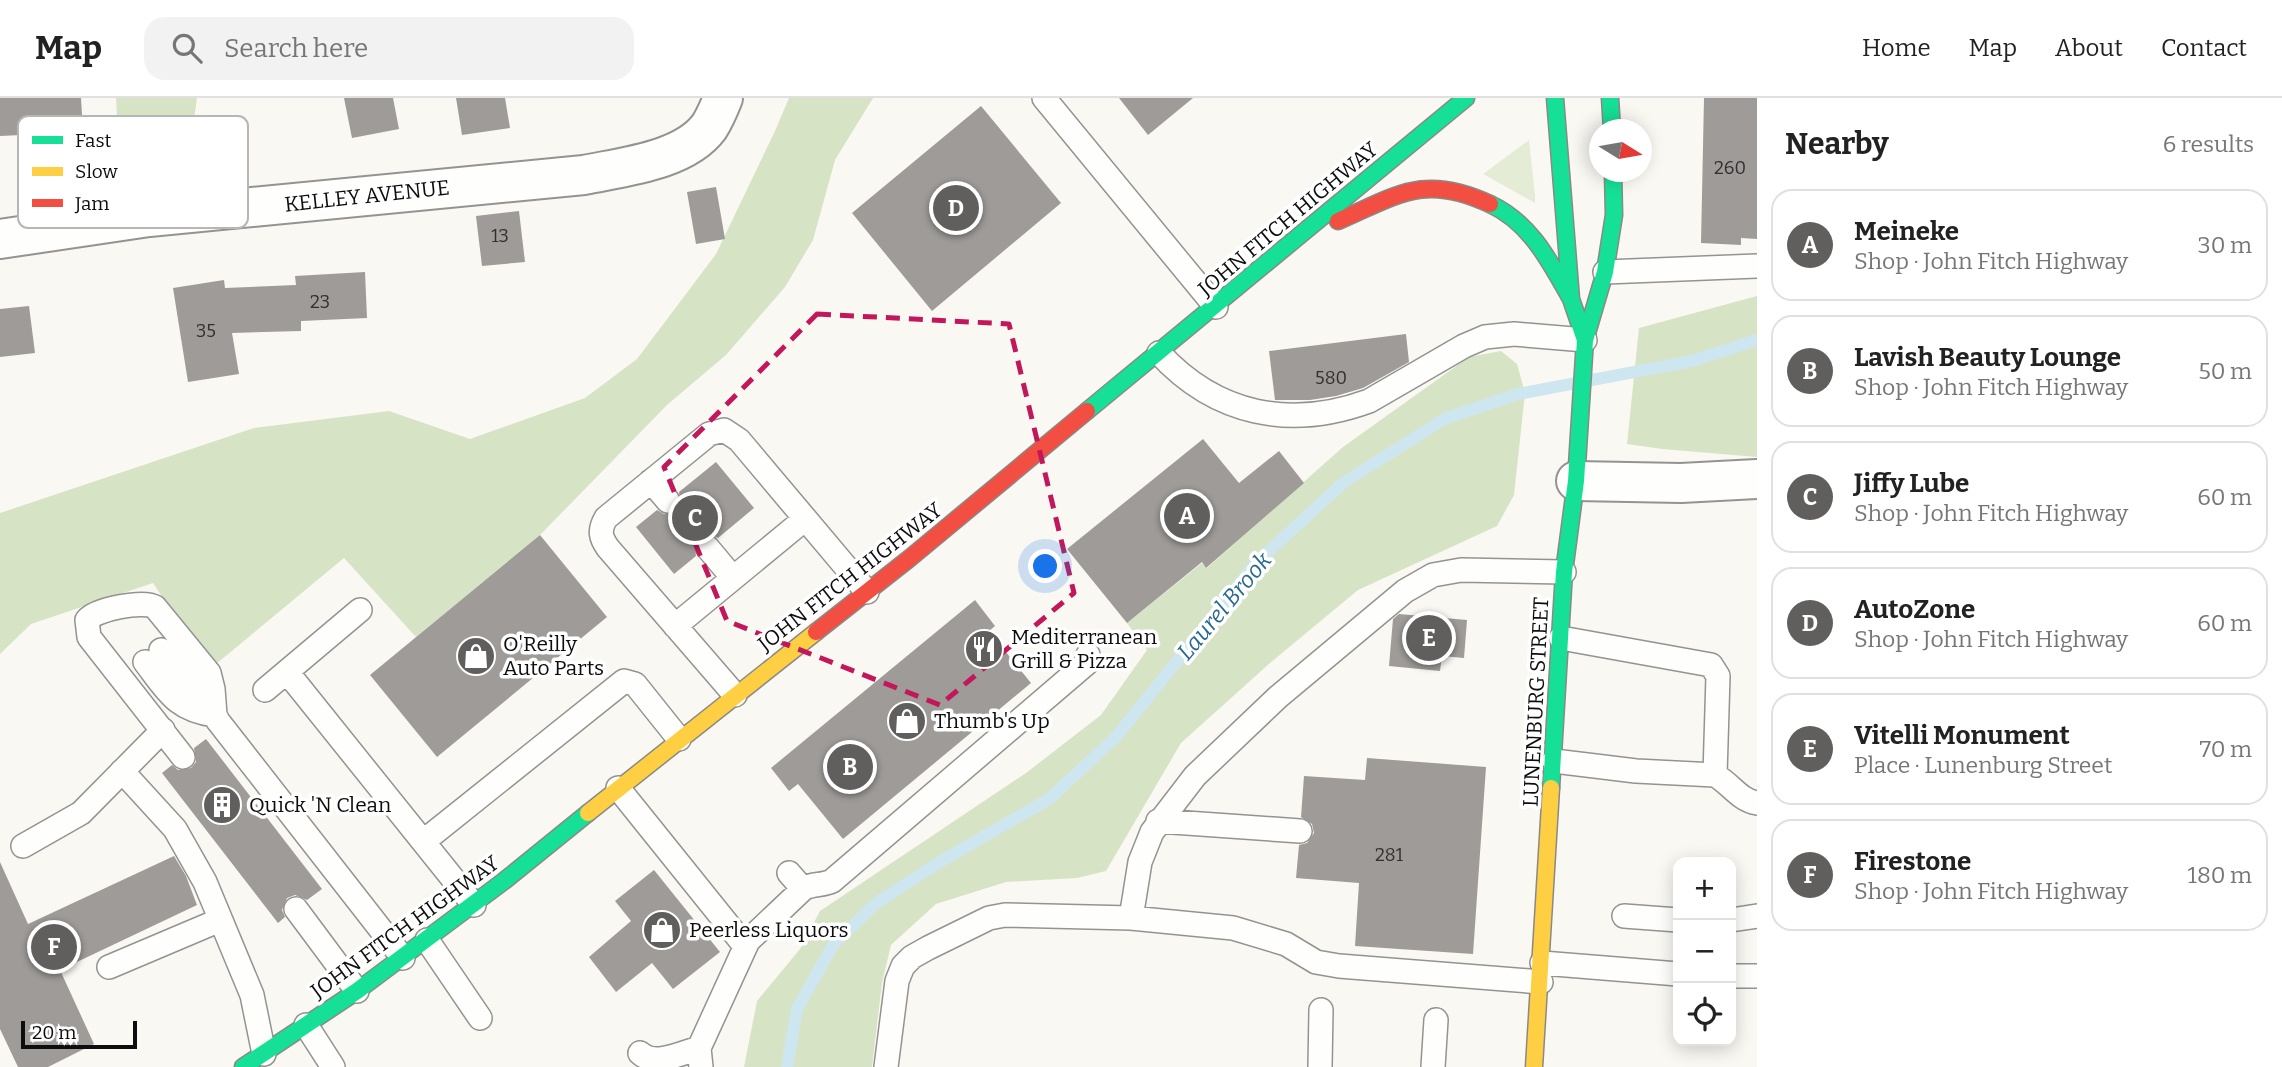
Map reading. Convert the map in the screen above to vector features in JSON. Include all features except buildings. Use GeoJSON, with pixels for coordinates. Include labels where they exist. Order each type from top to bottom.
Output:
{"type":"FeatureCollection","features":[{"type":"Feature","properties":{"kind":"main road","name":"JOHN FITCH HIGHWAY"},"geometry":{"type":"LineString","coordinates":[[243,1067],[403,958],[474,905],[679,739],[867,592],[1466,98]]}},
{"type":"Feature","properties":{"kind":"main road","name":"LUNENBURG STREET"},"geometry":{"type":"LineString","coordinates":[[1555,98],[1571,299],[1586,340]]}},
{"type":"Feature","properties":{"kind":"main road"},"geometry":{"type":"LineString","coordinates":[[1610,98],[1611,119]]}},
{"type":"Feature","properties":{"kind":"main road","name":"LUNENBURG STREET"},"geometry":{"type":"LineString","coordinates":[[1534,1067],[1564,572],[1576,481],[1586,340],[1605,272],[1614,215],[1613,182]]}},
{"type":"Feature","properties":{"kind":"main road"},"geometry":{"type":"LineString","coordinates":[[1300,237],[1402,193],[1425,188],[1444,190],[1481,199],[1513,216],[1535,237],[1571,299]]}},
{"type":"Feature","properties":{"kind":"street","name":"KELLEY AVENUE"},"geometry":{"type":"LineString","coordinates":[[248,207],[584,175],[630,167],[673,152],[692,142],[707,130],[720,106]]}},
{"type":"Feature","properties":{"kind":"street","name":"KELLEY AVENUE"},"geometry":{"type":"LineString","coordinates":[[0,239],[74,228]]}},
{"type":"Feature","properties":{"kind":"street"},"geometry":{"type":"LineString","coordinates":[[1576,481],[1757,480]]}},
{"type":"Feature","properties":{"kind":"lane"},"geometry":{"type":"LineString","coordinates":[[1044,98],[1216,306]]}},
{"type":"Feature","properties":{"kind":"lane"},"geometry":{"type":"LineString","coordinates":[[1605,272],[1757,266]]}},
{"type":"Feature","properties":{"kind":"lane"},"geometry":{"type":"LineString","coordinates":[[1159,353],[1193,385],[1221,400],[1264,415],[1285,416],[1316,413],[1369,401],[1464,346],[1485,337],[1514,334],[1586,340]]}},
{"type":"Feature","properties":{"kind":"lane"},"geometry":{"type":"LineString","coordinates":[[735,695],[608,548],[600,534],[606,518],[709,434],[724,430],[739,440],[867,592]]}},
{"type":"Feature","properties":{"kind":"lane"},"geometry":{"type":"LineString","coordinates":[[651,481],[668,501]]}},
{"type":"Feature","properties":{"kind":"lane"},"geometry":{"type":"LineString","coordinates":[[675,626],[805,519]]}},
{"type":"Feature","properties":{"kind":"lane"},"geometry":{"type":"LineString","coordinates":[[707,547],[733,578]]}},
{"type":"Feature","properties":{"kind":"lane"},"geometry":{"type":"LineString","coordinates":[[1131,918],[1140,862],[1158,821],[1195,776],[1278,697],[1405,591],[1433,575],[1461,570],[1564,572]]}},
{"type":"Feature","properties":{"kind":"lane"},"geometry":{"type":"LineString","coordinates":[[183,757],[89,637],[86,626],[90,616],[95,612],[151,604],[177,702],[198,712],[215,715]]}},
{"type":"Feature","properties":{"kind":"lane"},"geometry":{"type":"LineString","coordinates":[[265,690],[360,610]]}},
{"type":"Feature","properties":{"kind":"lane"},"geometry":{"type":"LineString","coordinates":[[1561,638],[1696,660],[1716,669],[1715,775]]}},
{"type":"Feature","properties":{"kind":"lane"},"geometry":{"type":"LineString","coordinates":[[122,678],[162,649]]}},
{"type":"Feature","properties":{"kind":"lane"},"geometry":{"type":"LineString","coordinates":[[162,649],[212,678],[215,715],[403,958]]}},
{"type":"Feature","properties":{"kind":"lane"},"geometry":{"type":"LineString","coordinates":[[640,1053],[647,1059],[655,1060],[700,1057],[745,946],[796,881],[820,885],[832,881],[1088,662],[1088,655]]}},
{"type":"Feature","properties":{"kind":"lane"},"geometry":{"type":"LineString","coordinates":[[286,672],[474,905]]}},
{"type":"Feature","properties":{"kind":"lane"},"geometry":{"type":"LineString","coordinates":[[424,841],[624,681],[635,684],[679,739]]}},
{"type":"Feature","properties":{"kind":"lane"},"geometry":{"type":"LineString","coordinates":[[23,846],[80,813],[163,730]]}},
{"type":"Feature","properties":{"kind":"lane"},"geometry":{"type":"LineString","coordinates":[[1554,761],[1636,771],[1715,775],[1725,780],[1746,801],[1757,803]]}},
{"type":"Feature","properties":{"kind":"lane"},"geometry":{"type":"LineString","coordinates":[[122,771],[175,829],[205,882],[252,995],[264,1054]]}},
{"type":"Feature","properties":{"kind":"lane"},"geometry":{"type":"LineString","coordinates":[[618,788],[745,946]]}},
{"type":"Feature","properties":{"kind":"lane"},"geometry":{"type":"LineString","coordinates":[[1158,821],[1300,831]]}},
{"type":"Feature","properties":{"kind":"lane"},"geometry":{"type":"LineString","coordinates":[[296,909],[357,990]]}},
{"type":"Feature","properties":{"kind":"lane"},"geometry":{"type":"LineString","coordinates":[[886,1067],[897,981],[904,966],[928,947],[989,918],[1005,915],[1131,918],[1233,928],[1286,944],[1316,962],[1339,966],[1541,973],[1673,974]]}},
{"type":"Feature","properties":{"kind":"lane"},"geometry":{"type":"LineString","coordinates":[[1624,916],[1673,920]]}},
{"type":"Feature","properties":{"kind":"lane"},"geometry":{"type":"LineString","coordinates":[[1736,919],[1757,916]]}},
{"type":"Feature","properties":{"kind":"lane"},"geometry":{"type":"LineString","coordinates":[[109,967],[220,920]]}},
{"type":"Feature","properties":{"kind":"lane"},"geometry":{"type":"LineString","coordinates":[[427,940],[480,1018]]}},
{"type":"Feature","properties":{"kind":"lane"},"geometry":{"type":"LineString","coordinates":[[1736,976],[1757,976]]}},
{"type":"Feature","properties":{"kind":"lane"},"geometry":{"type":"LineString","coordinates":[[1320,1067],[1321,1010]]}},
{"type":"Feature","properties":{"kind":"lane"},"geometry":{"type":"LineString","coordinates":[[1433,1067],[1436,1020]]}},
{"type":"Feature","properties":{"kind":"lane"},"geometry":{"type":"LineString","coordinates":[[306,1025],[333,1067]]}},
{"type":"Feature","properties":{"kind":"highlighted area"},"geometry":{"type":"Polygon","coordinates":[[[817,314],[1009,324],[1074,593],[940,705],[727,621],[664,467],[817,314]]]}},
{"type":"Feature","properties":{"kind":"green space"},"geometry":{"type":"Polygon","coordinates":[[[116,98],[197,98],[194,116],[117,116],[116,98]]]}},
{"type":"Feature","properties":{"kind":"green space"},"geometry":{"type":"Polygon","coordinates":[[[789,98],[873,98],[835,160],[813,240],[785,287],[726,355],[667,405],[540,535],[416,637],[344,558],[210,669],[153,583],[31,624],[0,654],[0,513],[254,428],[389,411],[470,439],[585,398],[637,359],[716,254],[789,98]]]}},
{"type":"Feature","properties":{"kind":"green space"},"geometry":{"type":"Polygon","coordinates":[[[1529,140],[1535,195],[1535,203],[1483,174],[1529,140]]]}},
{"type":"Feature","properties":{"kind":"green space"},"geometry":{"type":"Polygon","coordinates":[[[1757,296],[1757,457],[1627,444],[1639,328],[1757,296]]]}},
{"type":"Feature","properties":{"kind":"green space"},"geometry":{"type":"Polygon","coordinates":[[[1501,351],[1517,364],[1525,393],[1514,495],[1497,526],[1358,590],[1270,663],[1181,743],[1106,871],[1077,878],[1006,882],[936,904],[891,945],[882,983],[872,1067],[744,1067],[757,1001],[800,949],[820,911],[1026,773],[1101,715],[1147,650],[1127,623],[1202,563],[1207,568],[1343,447],[1469,357],[1501,351]]]}},
{"type":"Feature","properties":{"kind":"waterway","name":"Laurel Brook"},"geometry":{"type":"LineString","coordinates":[[787,1067],[797,1009],[833,945],[875,904],[938,863],[1049,799],[1116,737],[1255,564],[1343,483],[1444,419],[1518,394],[1692,361],[1757,340]]}},
{"type":"Feature","properties":{"kind":"traffic: fast"},"geometry":{"type":"LineString","coordinates":[[1087,411],[1466,98]]}},
{"type":"Feature","properties":{"kind":"traffic: fast"},"geometry":{"type":"LineString","coordinates":[[1555,98],[1571,299],[1585,340]]}},
{"type":"Feature","properties":{"kind":"traffic: fast"},"geometry":{"type":"LineString","coordinates":[[1610,98],[1611,119]]}},
{"type":"Feature","properties":{"kind":"traffic: fast"},"geometry":{"type":"LineString","coordinates":[[1551,788],[1564,572],[1576,481],[1585,340],[1605,272],[1614,215],[1613,182]]}},
{"type":"Feature","properties":{"kind":"traffic: fast"},"geometry":{"type":"LineString","coordinates":[[1490,204],[1504,212],[1528,233],[1547,258],[1571,299]]}},
{"type":"Feature","properties":{"kind":"traffic: fast"},"geometry":{"type":"LineString","coordinates":[[243,1067],[357,991],[504,881],[588,813]]}},
{"type":"Feature","properties":{"kind":"traffic: slow"},"geometry":{"type":"LineString","coordinates":[[588,813],[816,632]]}},
{"type":"Feature","properties":{"kind":"traffic: slow"},"geometry":{"type":"LineString","coordinates":[[1534,1067],[1551,788]]}},
{"type":"Feature","properties":{"kind":"traffic: jam"},"geometry":{"type":"LineString","coordinates":[[1338,221],[1395,196],[1429,189],[1447,190],[1490,204]]}},
{"type":"Feature","properties":{"kind":"traffic: jam"},"geometry":{"type":"LineString","coordinates":[[816,632],[1087,411]]}},
{"type":"Feature","properties":{"kind":"place","name":"AutoZone"},"geometry":{"type":"Point","coordinates":[956,208]}},
{"type":"Feature","properties":{"kind":"place","name":"Meineke"},"geometry":{"type":"Point","coordinates":[1187,516]}},
{"type":"Feature","properties":{"kind":"place","name":"Jiffy Lube"},"geometry":{"type":"Point","coordinates":[695,518]}},
{"type":"Feature","properties":{"kind":"place","name":"Vitelli Monument"},"geometry":{"type":"Point","coordinates":[1429,638]}},
{"type":"Feature","properties":{"kind":"place","name":"Mediterranean Grill & Pizza"},"geometry":{"type":"Point","coordinates":[984,649]}},
{"type":"Feature","properties":{"kind":"place","name":"O'Reilly Auto Parts"},"geometry":{"type":"Point","coordinates":[476,656]}},
{"type":"Feature","properties":{"kind":"place","name":"Thumb's Up"},"geometry":{"type":"Point","coordinates":[907,721]}},
{"type":"Feature","properties":{"kind":"place","name":"Lavish Beauty Lounge"},"geometry":{"type":"Point","coordinates":[850,767]}},
{"type":"Feature","properties":{"kind":"place","name":"Quick 'N Clean"},"geometry":{"type":"Point","coordinates":[222,805]}},
{"type":"Feature","properties":{"kind":"place","name":"Peerless Liquors"},"geometry":{"type":"Point","coordinates":[662,930]}},
{"type":"Feature","properties":{"kind":"place","name":"Firestone"},"geometry":{"type":"Point","coordinates":[54,947]}}]}
